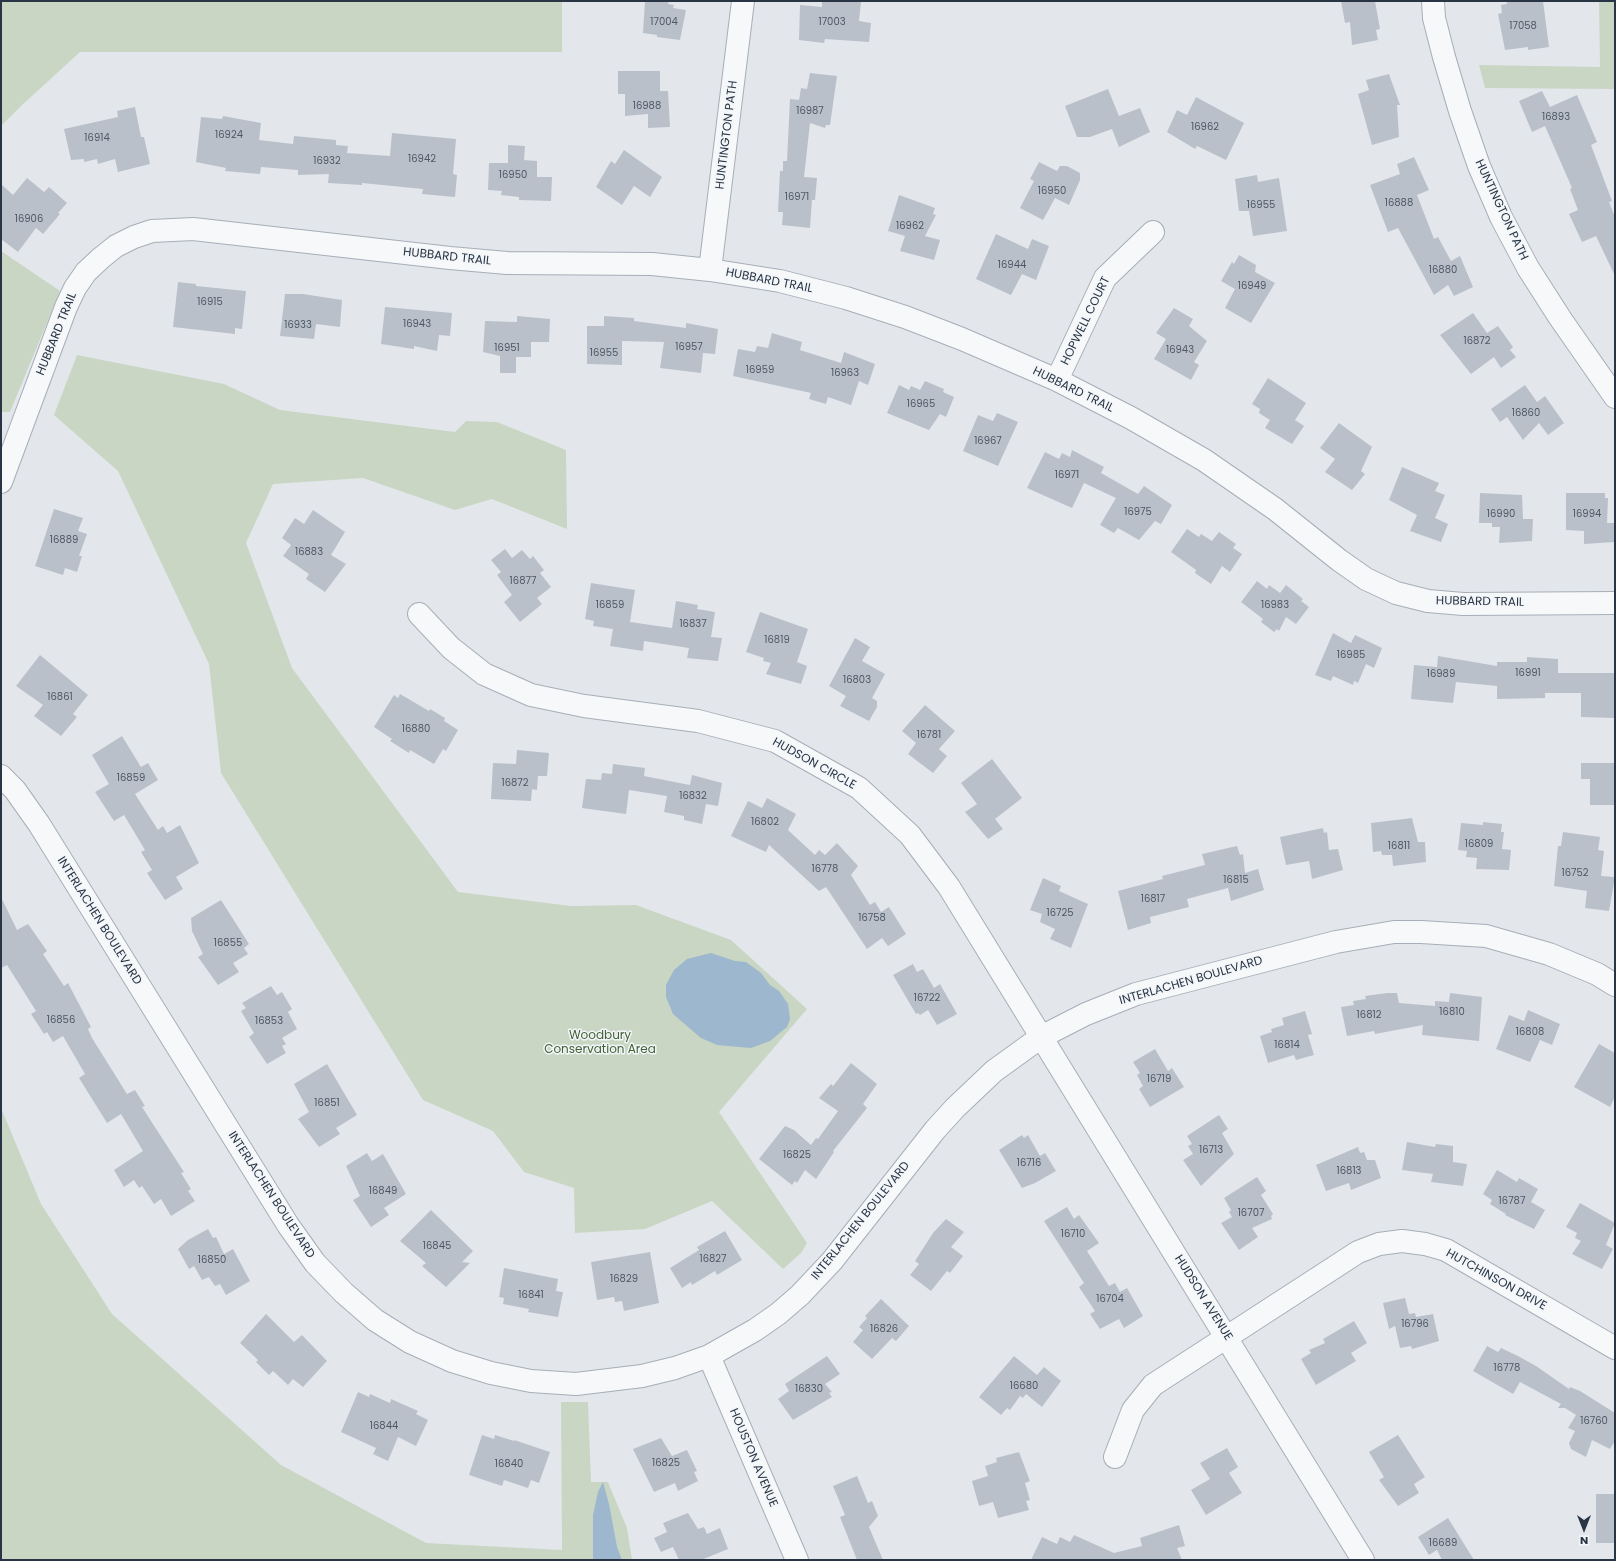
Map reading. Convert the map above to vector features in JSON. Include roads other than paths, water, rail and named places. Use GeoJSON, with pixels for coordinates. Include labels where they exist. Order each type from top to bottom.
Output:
{"type":"FeatureCollection","features":[{"type":"Feature","properties":{"kind":"street","name":"HUNTINGTON PATH"},"geometry":{"type":"LineString","coordinates":[[710,270],[743,1]]}},
{"type":"Feature","properties":{"kind":"street","name":"HUNTINGTON PATH"},"geometry":{"type":"LineString","coordinates":[[1432,1],[1434,18],[1460,111],[1479,166],[1501,217],[1528,268],[1560,318],[1615,397]]}},
{"type":"Feature","properties":{"kind":"street","name":"HUBBARD TRAIL"},"geometry":{"type":"LineString","coordinates":[[1,482],[66,307],[75,288],[86,272],[116,246],[134,237],[152,231],[193,229],[507,263],[652,264],[710,270],[780,281],[846,298],[904,317],[962,339],[1057,380],[1131,418],[1204,460],[1274,509],[1339,560],[1366,579],[1396,593],[1428,601],[1463,604],[1615,603]]}},
{"type":"Feature","properties":{"kind":"street","name":"HOPWELL COURT"},"geometry":{"type":"LineString","coordinates":[[1057,380],[1105,278],[1119,262],[1153,232]]}},
{"type":"Feature","properties":{"kind":"street","name":"HUDSON CIRCLE"},"geometry":{"type":"LineString","coordinates":[[419,614],[451,648],[484,674],[531,695],[584,706],[698,721],[775,741],[859,788],[910,835],[949,887],[1041,1037]]}},
{"type":"Feature","properties":{"kind":"street","name":"INTERLACHEN BOULEVARD"},"geometry":{"type":"LineString","coordinates":[[1,776],[15,790],[38,824],[288,1225],[315,1263],[344,1293],[375,1320],[410,1342],[452,1361],[491,1373],[531,1381],[576,1384],[610,1381],[662,1371],[709,1356],[755,1330],[778,1314],[800,1295],[832,1262],[935,1130],[955,1108],[994,1071],[1041,1037],[1086,1014],[1136,994],[1336,942],[1394,932],[1427,932],[1486,936],[1549,954],[1597,974],[1615,985]]}},
{"type":"Feature","properties":{"kind":"street","name":"HUDSON AVENUE"},"geometry":{"type":"LineString","coordinates":[[1041,1037],[1363,1560]]}},
{"type":"Feature","properties":{"kind":"street","name":"HUTCHINSON DRIVE"},"geometry":{"type":"LineString","coordinates":[[1115,1457],[1133,1410],[1153,1385],[1358,1252],[1379,1244],[1402,1241],[1425,1244],[1446,1250],[1615,1348]]}},
{"type":"Feature","properties":{"kind":"street","name":"HOUSTON AVENUE"},"geometry":{"type":"LineString","coordinates":[[709,1356],[797,1560]]}},
{"type":"Feature","properties":{"kind":"water"},"geometry":{"type":"Polygon","coordinates":[[[711,953],[735,961],[746,962],[761,973],[770,985],[779,991],[788,1004],[790,1019],[787,1027],[770,1041],[751,1048],[717,1045],[701,1038],[673,1014],[666,997],[666,985],[674,970],[687,959],[711,953]]]}},
{"type":"Feature","properties":{"kind":"water"},"geometry":{"type":"Polygon","coordinates":[[[603,1482],[609,1504],[617,1547],[622,1560],[593,1560],[593,1515],[598,1492],[603,1482]]]}},
{"type":"Feature","properties":{"kind":"park label","name":"Woodbury Conservation Area"},"geometry":{"type":"Point","coordinates":[600,1043]}}]}
